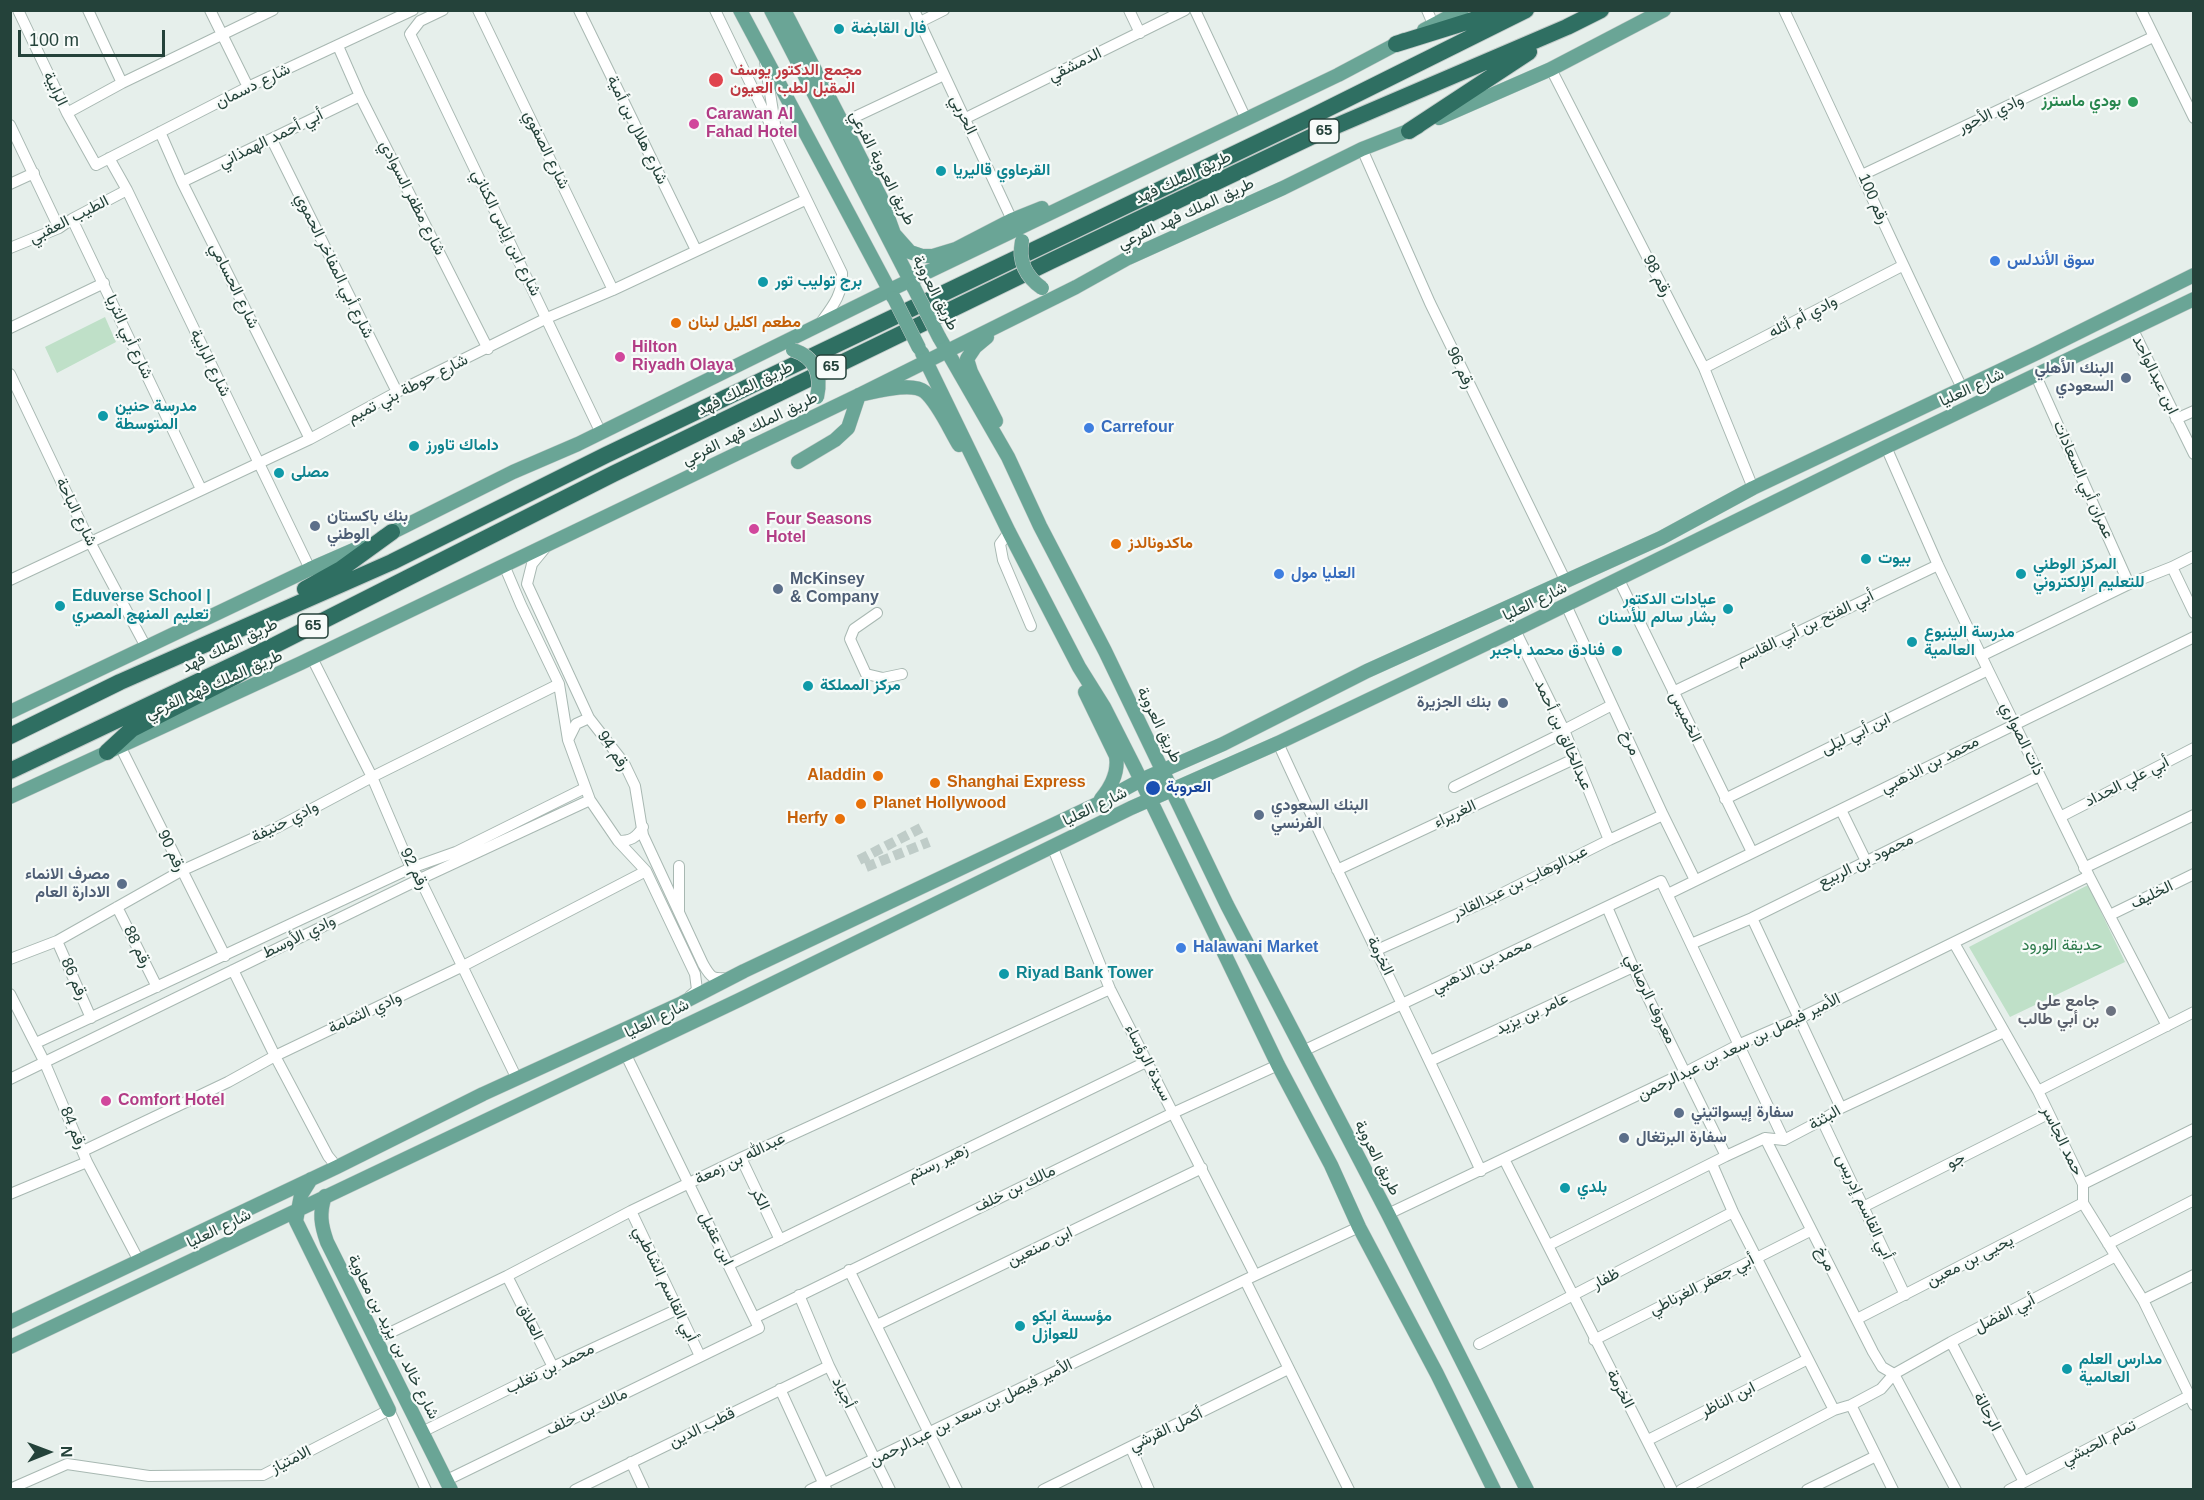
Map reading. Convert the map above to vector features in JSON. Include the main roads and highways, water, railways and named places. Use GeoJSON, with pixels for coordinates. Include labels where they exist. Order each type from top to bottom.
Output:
{"type":"FeatureCollection","features":[{"type":"Feature","properties":{"kind":"highway"},"geometry":{"type":"LineString","coordinates":[[1396,44],[1505,10]]}},
{"type":"Feature","properties":{"kind":"highway","name":"طريق الملك فهد"},"geometry":{"type":"LineString","coordinates":[[10,736],[276,612],[392,562],[606,455],[1286,129],[1526,10]]}},
{"type":"Feature","properties":{"kind":"highway","name":"طريق الملك فهد"},"geometry":{"type":"LineString","coordinates":[[10,771],[258,652],[613,474],[1061,256],[1315,135],[1567,27],[1600,10]]}},
{"type":"Feature","properties":{"kind":"highway"},"geometry":{"type":"LineString","coordinates":[[1409,131],[1567,27]]}},
{"type":"Feature","properties":{"kind":"highway"},"geometry":{"type":"LineString","coordinates":[[276,612],[392,532]]}},
{"type":"Feature","properties":{"kind":"highway"},"geometry":{"type":"LineString","coordinates":[[113,749],[132,729],[249,668],[258,652]]}},
{"type":"Feature","properties":{"kind":"highway"},"geometry":{"type":"LineString","coordinates":[[10,724],[72,706]]}},
{"type":"Feature","properties":{"kind":"main road"},"geometry":{"type":"LineString","coordinates":[[740,10],[892,294],[1009,532],[1079,667],[1104,707],[1278,1065],[1331,1165],[1359,1227],[1437,1374],[1494,1490]]}},
{"type":"Feature","properties":{"kind":"main road","name":"طريق العروبة"},"geometry":{"type":"LineString","coordinates":[[771,10],[939,337],[1008,457],[1227,905],[1388,1214],[1527,1490]]}},
{"type":"Feature","properties":{"kind":"main road"},"geometry":{"type":"LineString","coordinates":[[778,10],[782,30]]}},
{"type":"Feature","properties":{"kind":"main road","name":"طريق العروبة الفرعي"},"geometry":{"type":"LineString","coordinates":[[784,10],[881,198],[894,234],[910,252],[922,256],[933,256],[956,249],[1012,220],[1060,201],[1101,189]]}},
{"type":"Feature","properties":{"kind":"main road"},"geometry":{"type":"LineString","coordinates":[[10,712],[392,532],[513,472],[601,433],[818,326],[892,294],[1101,189],[1338,75],[1462,10]]}},
{"type":"Feature","properties":{"kind":"main road","name":"طريق الملك فهد الفرعي"},"geometry":{"type":"LineString","coordinates":[[10,797],[312,658],[548,545],[947,352],[1128,258],[1283,188],[1362,149],[1551,69],[1664,10]]}},
{"type":"Feature","properties":{"kind":"main road"},"geometry":{"type":"LineString","coordinates":[[1101,189],[1040,218],[1025,232],[1020,251],[1025,271],[1035,284],[1049,290],[1128,258]]}},
{"type":"Feature","properties":{"kind":"main road"},"geometry":{"type":"LineString","coordinates":[[880,221],[894,234],[902,264]]}},
{"type":"Feature","properties":{"kind":"main road","name":"شارع العليا"},"geometry":{"type":"LineString","coordinates":[[10,1322],[1097,804],[1141,780],[1222,744],[1367,671],[1623,555],[1753,488],[2037,353],[2193,275]]}},
{"type":"Feature","properties":{"kind":"main road","name":"شارع العليا"},"geometry":{"type":"LineString","coordinates":[[10,1347],[1052,846],[1515,630],[2193,299]]}},
{"type":"Feature","properties":{"kind":"main road"},"geometry":{"type":"LineString","coordinates":[[1005,322],[975,347],[968,359],[971,372],[1002,431],[1008,457]]}},
{"type":"Feature","properties":{"kind":"main road"},"geometry":{"type":"LineString","coordinates":[[2037,353],[2071,344],[2075,347],[2076,353],[2054,367]]}},
{"type":"Feature","properties":{"kind":"main road"},"geometry":{"type":"LineString","coordinates":[[760,356],[793,350],[804,353],[816,366],[820,386],[817,397],[807,412],[792,426]]}},
{"type":"Feature","properties":{"kind":"main road"},"geometry":{"type":"LineString","coordinates":[[798,462],[835,440],[848,428],[859,395],[904,387],[925,392],[959,445],[980,469]]}},
{"type":"Feature","properties":{"kind":"main road"},"geometry":{"type":"LineString","coordinates":[[1623,555],[1614,564],[1612,573],[1624,576],[1671,553]]}},
{"type":"Feature","properties":{"kind":"main road"},"geometry":{"type":"LineString","coordinates":[[1079,667],[1086,694],[1117,764],[1116,775],[1109,789],[1097,804]]}},
{"type":"Feature","properties":{"kind":"main road"},"geometry":{"type":"LineString","coordinates":[[682,1003],[690,1001],[699,1003],[699,1012],[690,1022]]}},
{"type":"Feature","properties":{"kind":"main road"},"geometry":{"type":"LineString","coordinates":[[311,1178],[302,1195],[296,1221],[389,1410]]}},
{"type":"Feature","properties":{"kind":"main road","name":"شارع خالد بن يزيد بن معاوية"},"geometry":{"type":"LineString","coordinates":[[325,1196],[320,1219],[327,1242],[449,1485]]}},
{"type":"Feature","properties":{"kind":"main road"},"geometry":{"type":"LineString","coordinates":[[310,1249],[316,1241],[327,1242]]}},
{"type":"Feature","properties":{"kind":"tunnel"},"geometry":{"type":"LineString","coordinates":[[859,860],[921,828]]}},
{"type":"Feature","properties":{"kind":"tunnel"},"geometry":{"type":"LineString","coordinates":[[866,867],[929,842]]}},
{"type":"Feature","properties":{"kind":"place","name":"فال القابضة"},"geometry":{"type":"Point","coordinates":[839,29]}},
{"type":"Feature","properties":{"kind":"place","name":"مجمع الدكتور يوسف المقبل لطب العيون"},"geometry":{"type":"Point","coordinates":[716,80]}},
{"type":"Feature","properties":{"kind":"place","name":"بودي ماسترز"},"geometry":{"type":"Point","coordinates":[2133,102]}},
{"type":"Feature","properties":{"kind":"place","name":"Carawan Al Fahad Hotel"},"geometry":{"type":"Point","coordinates":[694,124]}},
{"type":"Feature","properties":{"kind":"place","name":"القرعاوي قاليريا"},"geometry":{"type":"Point","coordinates":[941,171]}},
{"type":"Feature","properties":{"kind":"place","name":"سوق الأندلس"},"geometry":{"type":"Point","coordinates":[1995,261]}},
{"type":"Feature","properties":{"kind":"place","name":"برج توليب تور"},"geometry":{"type":"Point","coordinates":[763,282]}},
{"type":"Feature","properties":{"kind":"place","name":"مطعم اكليل لبنان"},"geometry":{"type":"Point","coordinates":[676,323]}},
{"type":"Feature","properties":{"kind":"place","name":"Hilton Riyadh Olaya"},"geometry":{"type":"Point","coordinates":[620,357]}},
{"type":"Feature","properties":{"kind":"place","name":"البنك الأهلي السعودي"},"geometry":{"type":"Point","coordinates":[2126,378]}},
{"type":"Feature","properties":{"kind":"place","name":"مدرسة حنين المتوسطة"},"geometry":{"type":"Point","coordinates":[103,416]}},
{"type":"Feature","properties":{"kind":"place","name":"Carrefour"},"geometry":{"type":"Point","coordinates":[1089,428]}},
{"type":"Feature","properties":{"kind":"place","name":"داماك تاورز"},"geometry":{"type":"Point","coordinates":[414,446]}},
{"type":"Feature","properties":{"kind":"place","name":"مصلى"},"geometry":{"type":"Point","coordinates":[279,473]}},
{"type":"Feature","properties":{"kind":"place","name":"بنك باكستان الوطني"},"geometry":{"type":"Point","coordinates":[315,526]}},
{"type":"Feature","properties":{"kind":"place","name":"Four Seasons Hotel"},"geometry":{"type":"Point","coordinates":[754,529]}},
{"type":"Feature","properties":{"kind":"place","name":"ماكدونالدز"},"geometry":{"type":"Point","coordinates":[1116,544]}},
{"type":"Feature","properties":{"kind":"place","name":"بيوت"},"geometry":{"type":"Point","coordinates":[1866,559]}},
{"type":"Feature","properties":{"kind":"place","name":"العليا مول"},"geometry":{"type":"Point","coordinates":[1279,574]}},
{"type":"Feature","properties":{"kind":"place","name":"المركز الوطني للتعليم الإلكتروني"},"geometry":{"type":"Point","coordinates":[2021,574]}},
{"type":"Feature","properties":{"kind":"place","name":"McKinsey & Company"},"geometry":{"type":"Point","coordinates":[778,589]}},
{"type":"Feature","properties":{"kind":"place","name":"Eduverse School | تعليم المنهج المصري"},"geometry":{"type":"Point","coordinates":[60,606]}},
{"type":"Feature","properties":{"kind":"place","name":"عيادات الدكتور بشار سالم للأسنان"},"geometry":{"type":"Point","coordinates":[1728,609]}},
{"type":"Feature","properties":{"kind":"place","name":"مدرسة الينبوع العالمية"},"geometry":{"type":"Point","coordinates":[1912,642]}},
{"type":"Feature","properties":{"kind":"place","name":"فنادق محمد باجبر"},"geometry":{"type":"Point","coordinates":[1617,651]}},
{"type":"Feature","properties":{"kind":"place","name":"مركز المملكة"},"geometry":{"type":"Point","coordinates":[808,686]}},
{"type":"Feature","properties":{"kind":"place","name":"بنك الجزيرة"},"geometry":{"type":"Point","coordinates":[1503,703]}},
{"type":"Feature","properties":{"kind":"place","name":"Aladdin"},"geometry":{"type":"Point","coordinates":[878,776]}},
{"type":"Feature","properties":{"kind":"place","name":"Shanghai Express"},"geometry":{"type":"Point","coordinates":[935,783]}},
{"type":"Feature","properties":{"kind":"place","name":"العروبة"},"geometry":{"type":"Point","coordinates":[1153,788]}},
{"type":"Feature","properties":{"kind":"place","name":"Planet Hollywood"},"geometry":{"type":"Point","coordinates":[861,804]}},
{"type":"Feature","properties":{"kind":"place","name":"البنك السعودي الفرنسي"},"geometry":{"type":"Point","coordinates":[1259,815]}},
{"type":"Feature","properties":{"kind":"place","name":"Herfy"},"geometry":{"type":"Point","coordinates":[840,819]}},
{"type":"Feature","properties":{"kind":"place","name":"مصرف الانماء الادارة العام"},"geometry":{"type":"Point","coordinates":[122,884]}},
{"type":"Feature","properties":{"kind":"place","name":"Halawani Market"},"geometry":{"type":"Point","coordinates":[1181,948]}},
{"type":"Feature","properties":{"kind":"place","name":"Riyad Bank Tower"},"geometry":{"type":"Point","coordinates":[1004,974]}},
{"type":"Feature","properties":{"kind":"place","name":"جامع علي بن أبي طالب"},"geometry":{"type":"Point","coordinates":[2111,1011]}},
{"type":"Feature","properties":{"kind":"place","name":"Comfort Hotel"},"geometry":{"type":"Point","coordinates":[106,1101]}},
{"type":"Feature","properties":{"kind":"place","name":"سفارة إيسواتيني"},"geometry":{"type":"Point","coordinates":[1679,1113]}},
{"type":"Feature","properties":{"kind":"place","name":"سفارة البرتغال"},"geometry":{"type":"Point","coordinates":[1624,1138]}},
{"type":"Feature","properties":{"kind":"place","name":"بلدي"},"geometry":{"type":"Point","coordinates":[1565,1188]}},
{"type":"Feature","properties":{"kind":"place","name":"مؤسسة ايكو للعوازل"},"geometry":{"type":"Point","coordinates":[1020,1326]}},
{"type":"Feature","properties":{"kind":"place","name":"مدارس العلم العالمية"},"geometry":{"type":"Point","coordinates":[2067,1369]}},
{"type":"Feature","properties":{"kind":"park label","name":"حديقة الورود"},"geometry":{"type":"Point","coordinates":[2062,946]}}]}
